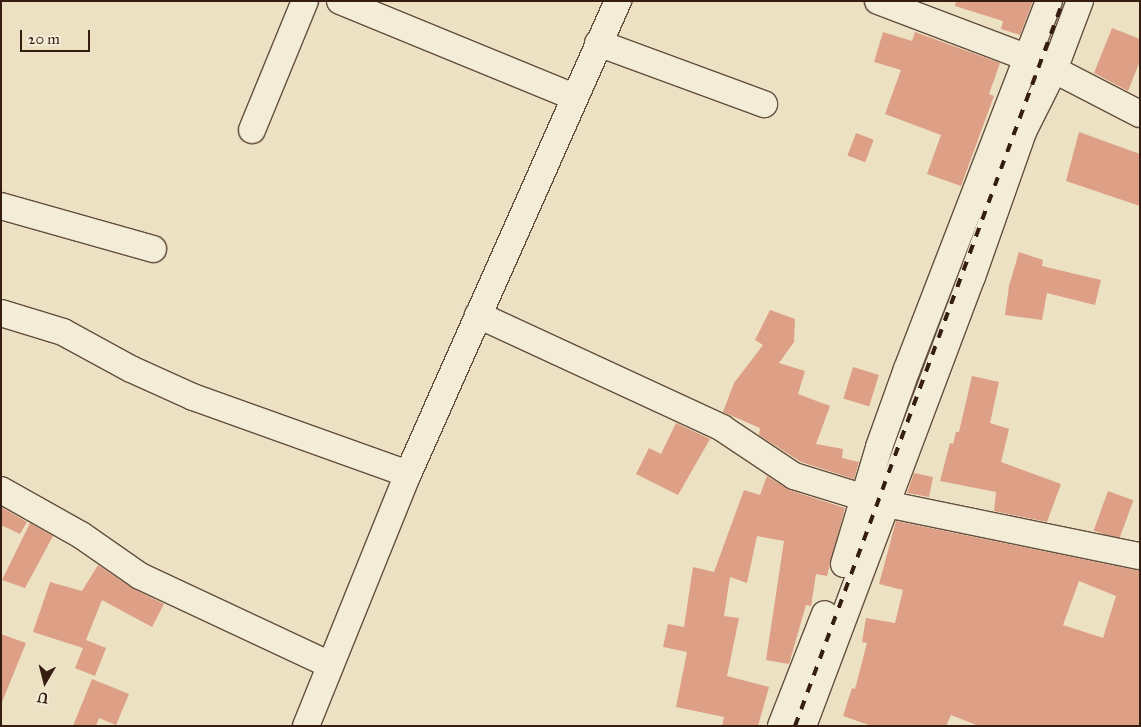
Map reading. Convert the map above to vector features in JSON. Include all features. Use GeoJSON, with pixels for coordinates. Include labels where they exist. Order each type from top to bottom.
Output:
{"type":"FeatureCollection","features":[{"type":"Feature","properties":{"kind":"street"},"geometry":{"type":"LineString","coordinates":[[252,130],[305,1]]}},
{"type":"Feature","properties":{"kind":"street"},"geometry":{"type":"LineString","coordinates":[[340,1],[574,96]]}},
{"type":"Feature","properties":{"kind":"street"},"geometry":{"type":"LineString","coordinates":[[306,726],[408,474],[574,96],[618,1]]}},
{"type":"Feature","properties":{"kind":"street"},"geometry":{"type":"LineString","coordinates":[[878,1],[1054,70],[1140,114]]}},
{"type":"Feature","properties":{"kind":"street"},"geometry":{"type":"LineString","coordinates":[[781,726],[852,543],[876,501],[879,447],[976,194],[1025,58],[1049,1]]}},
{"type":"Feature","properties":{"kind":"street"},"geometry":{"type":"LineString","coordinates":[[803,726],[876,501],[1023,132],[1054,70],[1080,1]]}},
{"type":"Feature","properties":{"kind":"street"},"geometry":{"type":"LineString","coordinates":[[598,43],[764,104]]}},
{"type":"Feature","properties":{"kind":"street"},"geometry":{"type":"LineString","coordinates":[[1,206],[153,249]]}},
{"type":"Feature","properties":{"kind":"street"},"geometry":{"type":"LineString","coordinates":[[1,313],[63,332],[131,369],[194,397],[408,474]]}},
{"type":"Feature","properties":{"kind":"street"},"geometry":{"type":"LineString","coordinates":[[478,315],[722,428],[794,476],[876,501],[1140,556]]}},
{"type":"Feature","properties":{"kind":"street"},"geometry":{"type":"LineString","coordinates":[[1,490],[81,535],[132,572],[330,665]]}},
{"type":"Feature","properties":{"kind":"building"},"geometry":{"type":"Polygon","coordinates":[[[956,1],[1033,1],[1020,35],[1001,29],[1003,21],[955,6],[956,1]]]}},
{"type":"Feature","properties":{"kind":"building"},"geometry":{"type":"Polygon","coordinates":[[[1112,28],[1140,39],[1140,61],[1128,91],[1094,73],[1112,28]]]}},
{"type":"Feature","properties":{"kind":"building"},"geometry":{"type":"Polygon","coordinates":[[[883,32],[912,41],[915,32],[1000,63],[989,94],[994,96],[961,186],[927,174],[941,135],[885,114],[901,70],[874,62],[883,32]]]}},
{"type":"Feature","properties":{"kind":"building"},"geometry":{"type":"Polygon","coordinates":[[[1079,132],[1140,154],[1140,206],[1066,181],[1079,132]]]}},
{"type":"Feature","properties":{"kind":"building"},"geometry":{"type":"Polygon","coordinates":[[[856,133],[874,140],[865,162],[847,155],[856,133]]]}},
{"type":"Feature","properties":{"kind":"building"},"geometry":{"type":"Polygon","coordinates":[[[1019,252],[1043,260],[1042,266],[1101,280],[1095,305],[1047,293],[1042,320],[1005,315],[1009,286],[1019,252]]]}},
{"type":"Feature","properties":{"kind":"building"},"geometry":{"type":"Polygon","coordinates":[[[770,310],[795,319],[794,342],[779,363],[805,371],[798,394],[830,406],[816,444],[843,449],[842,458],[859,462],[854,479],[801,462],[759,435],[760,428],[723,412],[734,383],[763,345],[755,340],[770,310]]]}},
{"type":"Feature","properties":{"kind":"building"},"geometry":{"type":"Polygon","coordinates":[[[853,367],[879,375],[869,406],[843,399],[853,367]]]}},
{"type":"Feature","properties":{"kind":"building"},"geometry":{"type":"Polygon","coordinates":[[[972,376],[999,382],[990,423],[1009,429],[1001,462],[1061,484],[1047,522],[994,511],[996,492],[940,481],[950,443],[953,444],[956,432],[959,432],[972,376]]]}},
{"type":"Feature","properties":{"kind":"building"},"geometry":{"type":"Polygon","coordinates":[[[676,423],[710,439],[678,495],[636,474],[649,448],[661,454],[676,423]]]}},
{"type":"Feature","properties":{"kind":"building"},"geometry":{"type":"Polygon","coordinates":[[[914,473],[933,477],[929,497],[907,493],[914,473]]]}},
{"type":"Feature","properties":{"kind":"building"},"geometry":{"type":"Polygon","coordinates":[[[767,476],[789,490],[845,508],[827,576],[816,574],[811,606],[806,605],[789,664],[766,660],[784,541],[757,536],[747,583],[730,577],[724,616],[739,618],[727,676],[769,687],[758,726],[722,726],[724,717],[676,707],[687,652],[663,647],[668,624],[684,627],[693,567],[714,572],[744,490],[760,495],[767,476]]]}},
{"type":"Feature","properties":{"kind":"building"},"geometry":{"type":"Polygon","coordinates":[[[1108,491],[1133,500],[1119,540],[1094,530],[1108,491]]]}},
{"type":"Feature","properties":{"kind":"building"},"geometry":{"type":"Polygon","coordinates":[[[1,507],[27,522],[20,534],[1,525],[1,507]]]}},
{"type":"Feature","properties":{"kind":"building"},"geometry":{"type":"Polygon","coordinates":[[[896,521],[1140,571],[1140,726],[979,726],[951,715],[946,726],[872,726],[843,716],[852,688],[855,689],[867,643],[862,642],[866,618],[895,623],[903,590],[879,584],[896,521]],[[1079,581],[1063,625],[1103,638],[1116,596],[1079,581]]]}},
{"type":"Feature","properties":{"kind":"building"},"geometry":{"type":"Polygon","coordinates":[[[30,523],[53,536],[25,588],[2,580],[30,523]]]}},
{"type":"Feature","properties":{"kind":"building"},"geometry":{"type":"Polygon","coordinates":[[[98,565],[132,588],[164,604],[152,627],[102,600],[86,640],[106,648],[95,676],[75,668],[83,648],[33,632],[50,582],[82,591],[98,565]]]}},
{"type":"Feature","properties":{"kind":"building"},"geometry":{"type":"Polygon","coordinates":[[[1,634],[26,643],[2,702],[1,702],[1,634]]]}},
{"type":"Feature","properties":{"kind":"building"},"geometry":{"type":"Polygon","coordinates":[[[92,679],[129,694],[116,725],[99,718],[96,726],[73,726],[92,679]]]}},
{"type":"Feature","properties":{"kind":"railway"},"geometry":{"type":"LineString","coordinates":[[795,726],[1063,1]]}}]}
